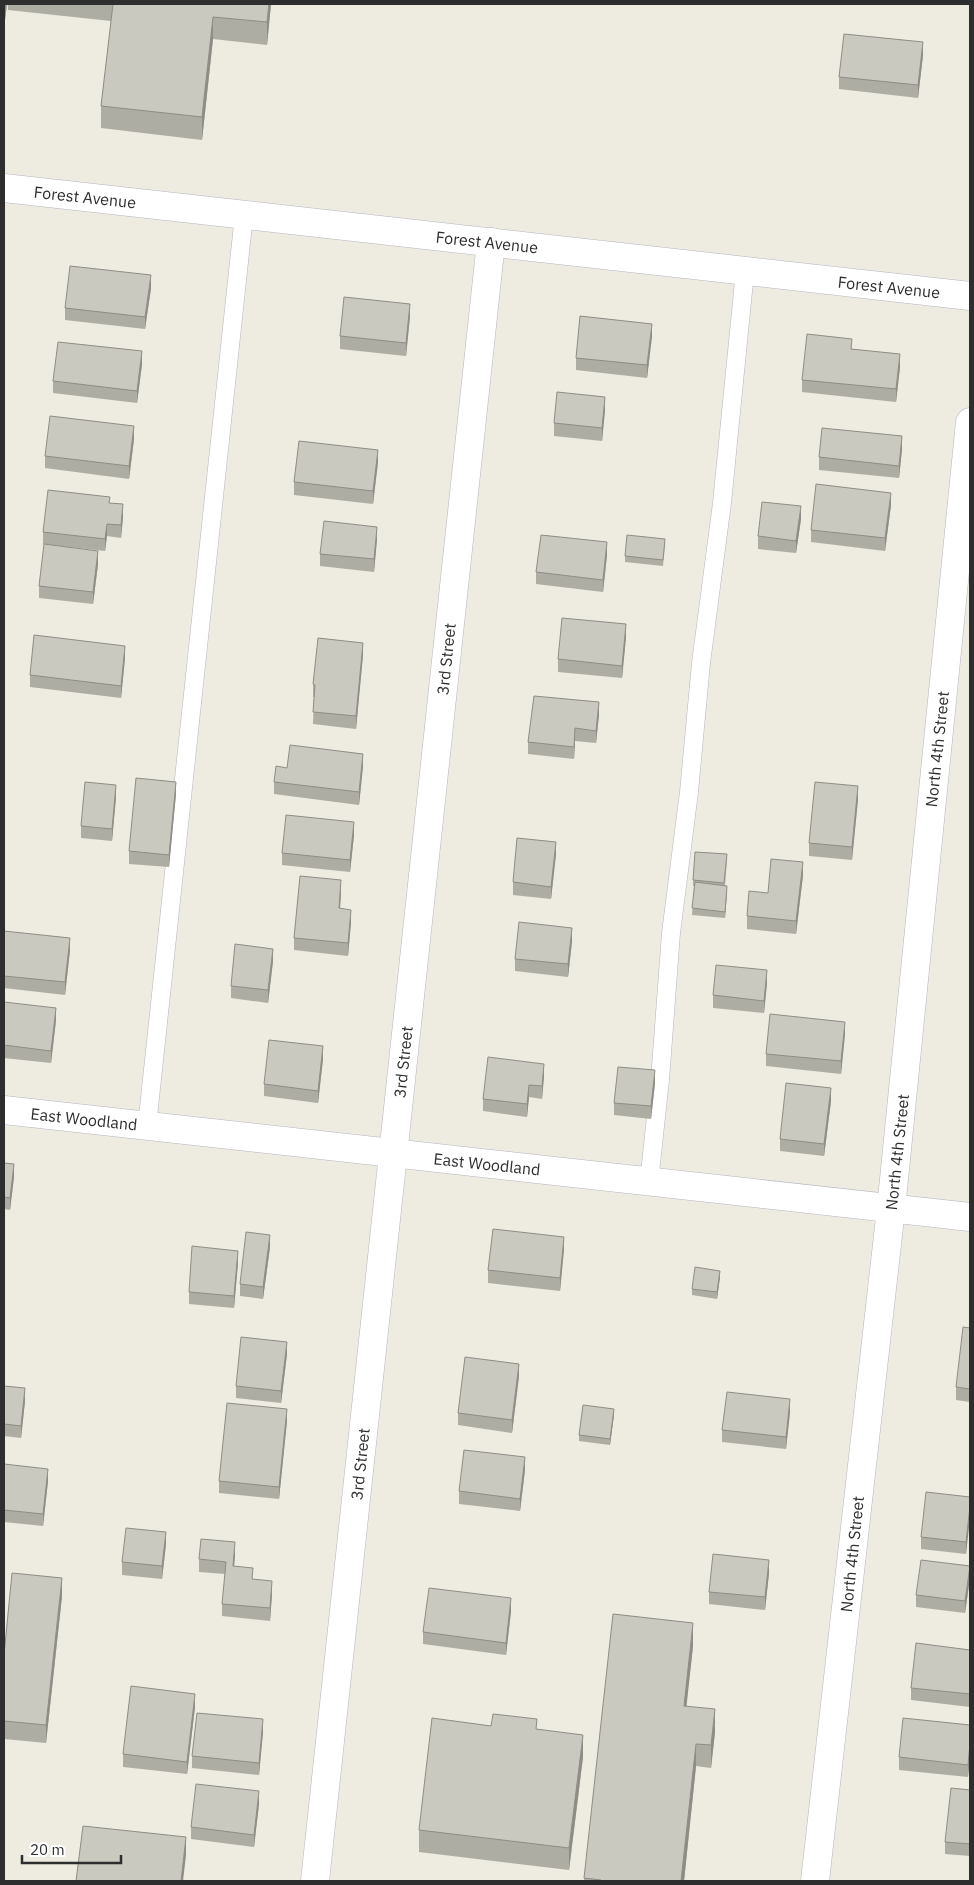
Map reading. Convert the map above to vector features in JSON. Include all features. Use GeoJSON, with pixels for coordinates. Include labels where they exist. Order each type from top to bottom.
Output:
{"type":"FeatureCollection","features":[{"type":"Feature","properties":{"kind":"street","name":"Forest Avenue"},"geometry":{"type":"LineString","coordinates":[[4,188],[970,296]]}},
{"type":"Feature","properties":{"kind":"street","name":"3rd Street"},"geometry":{"type":"LineString","coordinates":[[315,1881],[491,242]]}},
{"type":"Feature","properties":{"kind":"street","name":"North 4th Street"},"geometry":{"type":"LineString","coordinates":[[815,1881],[891,1209],[970,422]]}},
{"type":"Feature","properties":{"kind":"street","name":"East Woodland"},"geometry":{"type":"LineString","coordinates":[[4,1110],[970,1217]]}},
{"type":"Feature","properties":{"kind":"lane"},"geometry":{"type":"LineString","coordinates":[[147,1126],[244,215]]}},
{"type":"Feature","properties":{"kind":"lane"},"geometry":{"type":"LineString","coordinates":[[649,1182],[660,1080],[671,933],[689,792],[701,663],[722,503],[745,271]]}},
{"type":"Feature","properties":{"kind":"building"},"geometry":{"type":"Polygon","coordinates":[[[113,4],[269,4],[267,22],[213,17],[202,117],[101,106],[113,4]]]}},
{"type":"Feature","properties":{"kind":"building"},"geometry":{"type":"Polygon","coordinates":[[[844,34],[923,42],[918,85],[839,77],[844,34]]]}},
{"type":"Feature","properties":{"kind":"building"},"geometry":{"type":"Polygon","coordinates":[[[70,266],[151,275],[145,317],[65,308],[70,266]]]}},
{"type":"Feature","properties":{"kind":"building"},"geometry":{"type":"Polygon","coordinates":[[[344,297],[410,304],[406,343],[340,336],[344,297]]]}},
{"type":"Feature","properties":{"kind":"building"},"geometry":{"type":"Polygon","coordinates":[[[580,316],[652,324],[647,365],[576,358],[580,316]]]}},
{"type":"Feature","properties":{"kind":"building"},"geometry":{"type":"Polygon","coordinates":[[[807,334],[852,339],[851,349],[900,354],[896,389],[802,380],[807,334]]]}},
{"type":"Feature","properties":{"kind":"building"},"geometry":{"type":"Polygon","coordinates":[[[58,342],[142,351],[137,391],[53,381],[58,342]]]}},
{"type":"Feature","properties":{"kind":"building"},"geometry":{"type":"Polygon","coordinates":[[[557,392],[605,397],[602,428],[554,423],[557,392]]]}},
{"type":"Feature","properties":{"kind":"building"},"geometry":{"type":"Polygon","coordinates":[[[50,416],[134,426],[129,466],[45,456],[50,416]]]}},
{"type":"Feature","properties":{"kind":"building"},"geometry":{"type":"Polygon","coordinates":[[[822,428],[902,436],[899,466],[819,457],[822,428]]]}},
{"type":"Feature","properties":{"kind":"building"},"geometry":{"type":"Polygon","coordinates":[[[299,441],[378,450],[373,491],[294,482],[299,441]]]}},
{"type":"Feature","properties":{"kind":"building"},"geometry":{"type":"Polygon","coordinates":[[[816,484],[891,493],[885,538],[811,530],[816,484]]]}},
{"type":"Feature","properties":{"kind":"building"},"geometry":{"type":"Polygon","coordinates":[[[48,490],[110,497],[109,503],[123,504],[121,525],[107,524],[105,539],[43,532],[48,490]]]}},
{"type":"Feature","properties":{"kind":"building"},"geometry":{"type":"Polygon","coordinates":[[[762,502],[801,506],[796,541],[758,536],[762,502]]]}},
{"type":"Feature","properties":{"kind":"building"},"geometry":{"type":"Polygon","coordinates":[[[324,521],[377,527],[374,559],[320,554],[324,521]]]}},
{"type":"Feature","properties":{"kind":"building"},"geometry":{"type":"Polygon","coordinates":[[[541,535],[607,542],[603,580],[536,572],[541,535]]]}},
{"type":"Feature","properties":{"kind":"building"},"geometry":{"type":"Polygon","coordinates":[[[627,535],[665,539],[663,560],[625,556],[627,535]]]}},
{"type":"Feature","properties":{"kind":"building"},"geometry":{"type":"Polygon","coordinates":[[[44,544],[98,551],[93,592],[39,586],[44,544]]]}},
{"type":"Feature","properties":{"kind":"building"},"geometry":{"type":"Polygon","coordinates":[[[562,618],[626,624],[622,666],[558,659],[562,618]]]}},
{"type":"Feature","properties":{"kind":"building"},"geometry":{"type":"Polygon","coordinates":[[[34,635],[125,646],[121,686],[30,675],[34,635]]]}},
{"type":"Feature","properties":{"kind":"building"},"geometry":{"type":"Polygon","coordinates":[[[318,638],[363,643],[356,716],[313,712],[315,685],[313,684],[318,638]]]}},
{"type":"Feature","properties":{"kind":"building"},"geometry":{"type":"Polygon","coordinates":[[[534,696],[599,702],[596,731],[575,728],[574,747],[528,742],[534,696]]]}},
{"type":"Feature","properties":{"kind":"building"},"geometry":{"type":"Polygon","coordinates":[[[290,745],[363,754],[359,792],[274,782],[276,766],[287,768],[290,745]]]}},
{"type":"Feature","properties":{"kind":"building"},"geometry":{"type":"Polygon","coordinates":[[[136,778],[176,782],[169,855],[129,851],[136,778]]]}},
{"type":"Feature","properties":{"kind":"building"},"geometry":{"type":"Polygon","coordinates":[[[85,782],[116,785],[112,829],[81,826],[85,782]]]}},
{"type":"Feature","properties":{"kind":"building"},"geometry":{"type":"Polygon","coordinates":[[[815,782],[858,786],[852,847],[809,843],[815,782]]]}},
{"type":"Feature","properties":{"kind":"building"},"geometry":{"type":"Polygon","coordinates":[[[286,815],[354,822],[350,860],[282,853],[286,815]]]}},
{"type":"Feature","properties":{"kind":"building"},"geometry":{"type":"Polygon","coordinates":[[[517,838],[556,842],[551,887],[513,882],[517,838]]]}},
{"type":"Feature","properties":{"kind":"building"},"geometry":{"type":"Polygon","coordinates":[[[695,852],[727,854],[724,883],[693,880],[695,852]]]}},
{"type":"Feature","properties":{"kind":"building"},"geometry":{"type":"Polygon","coordinates":[[[771,859],[803,862],[796,921],[747,916],[749,891],[768,893],[771,859]]]}},
{"type":"Feature","properties":{"kind":"building"},"geometry":{"type":"Polygon","coordinates":[[[300,876],[341,880],[339,908],[351,910],[348,943],[294,938],[300,876]]]}},
{"type":"Feature","properties":{"kind":"building"},"geometry":{"type":"Polygon","coordinates":[[[695,882],[727,886],[725,912],[692,908],[695,882]]]}},
{"type":"Feature","properties":{"kind":"building"},"geometry":{"type":"Polygon","coordinates":[[[519,922],[572,928],[568,964],[515,959],[519,922]]]}},
{"type":"Feature","properties":{"kind":"building"},"geometry":{"type":"Polygon","coordinates":[[[4,931],[70,938],[65,982],[4,976],[4,931]]]}},
{"type":"Feature","properties":{"kind":"building"},"geometry":{"type":"Polygon","coordinates":[[[235,944],[273,949],[268,990],[231,986],[235,944]]]}},
{"type":"Feature","properties":{"kind":"building"},"geometry":{"type":"Polygon","coordinates":[[[716,965],[767,970],[764,1001],[713,995],[716,965]]]}},
{"type":"Feature","properties":{"kind":"building"},"geometry":{"type":"Polygon","coordinates":[[[4,1002],[56,1008],[51,1051],[4,1045],[4,1002]]]}},
{"type":"Feature","properties":{"kind":"building"},"geometry":{"type":"Polygon","coordinates":[[[770,1014],[845,1022],[841,1061],[766,1054],[770,1014]]]}},
{"type":"Feature","properties":{"kind":"building"},"geometry":{"type":"Polygon","coordinates":[[[269,1040],[323,1046],[318,1091],[264,1084],[269,1040]]]}},
{"type":"Feature","properties":{"kind":"building"},"geometry":{"type":"Polygon","coordinates":[[[488,1057],[544,1064],[542,1086],[529,1085],[527,1104],[483,1099],[488,1057]]]}},
{"type":"Feature","properties":{"kind":"building"},"geometry":{"type":"Polygon","coordinates":[[[618,1067],[655,1070],[651,1106],[614,1103],[618,1067]]]}},
{"type":"Feature","properties":{"kind":"building"},"geometry":{"type":"Polygon","coordinates":[[[786,1083],[831,1088],[824,1144],[780,1139],[786,1083]]]}},
{"type":"Feature","properties":{"kind":"building"},"geometry":{"type":"Polygon","coordinates":[[[4,1163],[14,1164],[10,1198],[4,1197],[4,1163]]]}},
{"type":"Feature","properties":{"kind":"building"},"geometry":{"type":"Polygon","coordinates":[[[493,1229],[564,1237],[560,1278],[488,1270],[493,1229]]]}},
{"type":"Feature","properties":{"kind":"building"},"geometry":{"type":"Polygon","coordinates":[[[246,1232],[270,1235],[263,1287],[240,1284],[246,1232]]]}},
{"type":"Feature","properties":{"kind":"building"},"geometry":{"type":"Polygon","coordinates":[[[192,1246],[238,1251],[234,1296],[189,1292],[192,1246]]]}},
{"type":"Feature","properties":{"kind":"building"},"geometry":{"type":"Polygon","coordinates":[[[695,1267],[720,1271],[717,1292],[692,1289],[695,1267]]]}},
{"type":"Feature","properties":{"kind":"building"},"geometry":{"type":"Polygon","coordinates":[[[963,1327],[970,1328],[970,1389],[956,1387],[963,1327]]]}},
{"type":"Feature","properties":{"kind":"building"},"geometry":{"type":"Polygon","coordinates":[[[241,1337],[287,1342],[281,1391],[236,1386],[241,1337]]]}},
{"type":"Feature","properties":{"kind":"building"},"geometry":{"type":"Polygon","coordinates":[[[465,1357],[519,1364],[512,1420],[458,1413],[465,1357]]]}},
{"type":"Feature","properties":{"kind":"building"},"geometry":{"type":"Polygon","coordinates":[[[4,1386],[25,1388],[21,1426],[4,1424],[4,1386]]]}},
{"type":"Feature","properties":{"kind":"building"},"geometry":{"type":"Polygon","coordinates":[[[727,1392],[790,1399],[786,1437],[722,1430],[727,1392]]]}},
{"type":"Feature","properties":{"kind":"building"},"geometry":{"type":"Polygon","coordinates":[[[227,1403],[287,1409],[279,1487],[219,1481],[227,1403]]]}},
{"type":"Feature","properties":{"kind":"building"},"geometry":{"type":"Polygon","coordinates":[[[583,1405],[614,1409],[610,1439],[579,1435],[583,1405]]]}},
{"type":"Feature","properties":{"kind":"building"},"geometry":{"type":"Polygon","coordinates":[[[464,1450],[525,1457],[520,1499],[459,1491],[464,1450]]]}},
{"type":"Feature","properties":{"kind":"building"},"geometry":{"type":"Polygon","coordinates":[[[4,1464],[48,1469],[43,1514],[4,1510],[4,1464]]]}},
{"type":"Feature","properties":{"kind":"building"},"geometry":{"type":"Polygon","coordinates":[[[926,1492],[970,1497],[966,1542],[921,1537],[926,1492]]]}},
{"type":"Feature","properties":{"kind":"building"},"geometry":{"type":"Polygon","coordinates":[[[126,1528],[166,1532],[162,1566],[122,1562],[126,1528]]]}},
{"type":"Feature","properties":{"kind":"building"},"geometry":{"type":"Polygon","coordinates":[[[201,1539],[235,1542],[233,1566],[253,1568],[252,1579],[272,1581],[270,1608],[222,1604],[226,1562],[199,1559],[201,1539]]]}},
{"type":"Feature","properties":{"kind":"building"},"geometry":{"type":"Polygon","coordinates":[[[713,1554],[769,1560],[765,1597],[709,1592],[713,1554]]]}},
{"type":"Feature","properties":{"kind":"building"},"geometry":{"type":"Polygon","coordinates":[[[921,1560],[970,1566],[965,1601],[916,1595],[921,1560]]]}},
{"type":"Feature","properties":{"kind":"building"},"geometry":{"type":"Polygon","coordinates":[[[12,1573],[62,1578],[46,1725],[4,1721],[4,1655],[12,1573]]]}},
{"type":"Feature","properties":{"kind":"building"},"geometry":{"type":"Polygon","coordinates":[[[429,1588],[511,1598],[506,1643],[423,1632],[429,1588]]]}},
{"type":"Feature","properties":{"kind":"building"},"geometry":{"type":"Polygon","coordinates":[[[613,1614],[693,1623],[684,1706],[715,1709],[711,1745],[696,1744],[681,1881],[601,1881],[584,1878],[613,1614]]]}},
{"type":"Feature","properties":{"kind":"building"},"geometry":{"type":"Polygon","coordinates":[[[916,1643],[970,1650],[970,1694],[911,1688],[916,1643]]]}},
{"type":"Feature","properties":{"kind":"building"},"geometry":{"type":"Polygon","coordinates":[[[131,1686],[195,1694],[187,1762],[123,1754],[131,1686]]]}},
{"type":"Feature","properties":{"kind":"building"},"geometry":{"type":"Polygon","coordinates":[[[197,1713],[263,1719],[259,1763],[192,1756],[197,1713]]]}},
{"type":"Feature","properties":{"kind":"building"},"geometry":{"type":"Polygon","coordinates":[[[493,1714],[537,1719],[536,1729],[583,1735],[569,1848],[419,1830],[432,1718],[491,1726],[493,1714]]]}},
{"type":"Feature","properties":{"kind":"building"},"geometry":{"type":"Polygon","coordinates":[[[903,1718],[970,1725],[968,1765],[899,1757],[903,1718]]]}},
{"type":"Feature","properties":{"kind":"building"},"geometry":{"type":"Polygon","coordinates":[[[196,1784],[259,1791],[254,1835],[191,1827],[196,1784]]]}},
{"type":"Feature","properties":{"kind":"building"},"geometry":{"type":"Polygon","coordinates":[[[951,1788],[970,1790],[970,1844],[945,1842],[951,1788]]]}},
{"type":"Feature","properties":{"kind":"building"},"geometry":{"type":"Polygon","coordinates":[[[83,1826],[186,1837],[181,1881],[76,1881],[83,1826]]]}}]}
